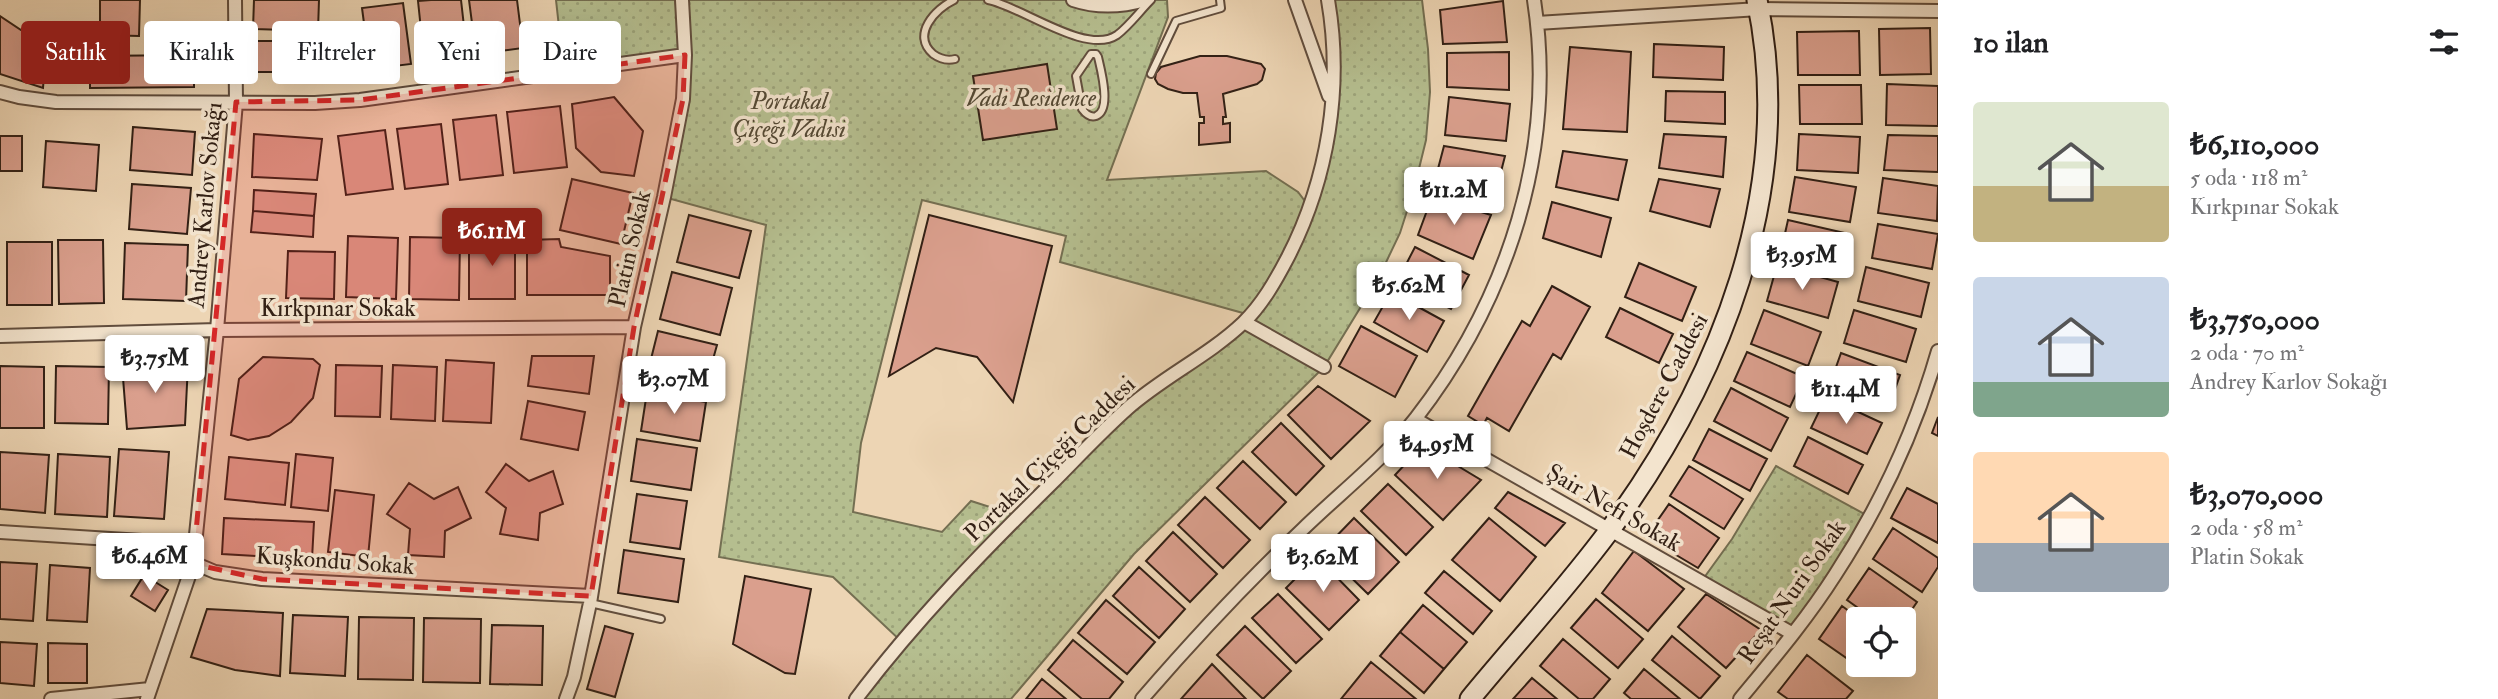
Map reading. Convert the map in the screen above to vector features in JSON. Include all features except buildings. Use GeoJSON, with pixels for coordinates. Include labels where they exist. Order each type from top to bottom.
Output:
{"type":"FeatureCollection","features":[{"type":"Feature","properties":{"kind":"main road","name":"Hoşdere Caddesi"},"geometry":{"type":"LineString","coordinates":[[1470,699],[1610,530],[1666,444],[1720,338],[1737,294],[1763,186],[1769,120],[1767,69],[1758,4]]}},
{"type":"Feature","properties":{"kind":"street","name":"Andrey Karlov Sokağı"},"geometry":{"type":"LineString","coordinates":[[149,694],[193,564],[217,330],[236,102],[235,0]]}},
{"type":"Feature","properties":{"kind":"street","name":"Platin Sokak"},"geometry":{"type":"LineString","coordinates":[[566,699],[574,677],[590,599],[634,327],[683,99],[685,55],[682,0]]}},
{"type":"Feature","properties":{"kind":"street"},"geometry":{"type":"LineString","coordinates":[[1073,0],[1104,6],[1126,6],[1145,0]]}},
{"type":"Feature","properties":{"kind":"street","name":"Portakal Çiçeği Caddesi"},"geometry":{"type":"LineString","coordinates":[[1295,0],[1332,103]]}},
{"type":"Feature","properties":{"kind":"street","name":"Portakal Çiçeği Caddesi"},"geometry":{"type":"LineString","coordinates":[[856,699],[948,588],[1128,408],[1244,322],[1275,283],[1301,231],[1321,176],[1332,103],[1335,53],[1328,0]]}},
{"type":"Feature","properties":{"kind":"street"},"geometry":{"type":"LineString","coordinates":[[1142,699],[1208,625],[1415,419],[1439,386],[1489,299],[1504,268],[1515,234],[1535,147],[1539,89],[1534,0]]}},
{"type":"Feature","properties":{"kind":"street"},"geometry":{"type":"LineString","coordinates":[[1537,23],[1758,4],[1938,11]]}},
{"type":"Feature","properties":{"kind":"street"},"geometry":{"type":"LineString","coordinates":[[0,92],[56,102],[315,103],[360,100],[685,55]]}},
{"type":"Feature","properties":{"kind":"street"},"geometry":{"type":"LineString","coordinates":[[1244,322],[1324,367]]}},
{"type":"Feature","properties":{"kind":"street","name":"Kırkpınar Sokak"},"geometry":{"type":"LineString","coordinates":[[0,336],[217,330],[634,327]]}},
{"type":"Feature","properties":{"kind":"street","name":"Reşat Nuri Sokak"},"geometry":{"type":"LineString","coordinates":[[1740,699],[1793,634],[1834,576],[1886,488],[1909,436],[1938,351]]}},
{"type":"Feature","properties":{"kind":"street","name":"Şair Nefi Sokak"},"geometry":{"type":"LineString","coordinates":[[1415,419],[1793,634]]}},
{"type":"Feature","properties":{"kind":"street","name":"Kuşkondu Sokak"},"geometry":{"type":"LineString","coordinates":[[0,532],[142,541],[215,572],[262,579],[590,599]]}},
{"type":"Feature","properties":{"kind":"street"},"geometry":{"type":"LineString","coordinates":[[51,699],[149,694]]}},
{"type":"Feature","properties":{"kind":"lane"},"geometry":{"type":"LineString","coordinates":[[954,0],[934,15],[924,33],[924,41],[932,53],[946,60],[955,59]]}},
{"type":"Feature","properties":{"kind":"lane"},"geometry":{"type":"LineString","coordinates":[[988,0],[1018,10],[1046,26],[1088,39],[1116,36],[1151,0]]}},
{"type":"Feature","properties":{"kind":"lane"},"geometry":{"type":"LineString","coordinates":[[1151,74],[1176,21],[1221,8],[1220,0]]}},
{"type":"Feature","properties":{"kind":"lane"},"geometry":{"type":"LineString","coordinates":[[1096,54],[1105,99],[1101,112],[1091,116],[1082,109],[1076,76],[1087,59],[1096,54],[1105,39]]}},
{"type":"Feature","properties":{"kind":"lane"},"geometry":{"type":"LineString","coordinates":[[590,599],[661,619]]}},
{"type":"Feature","properties":{"kind":"highlighted area"},"geometry":{"type":"Polygon","coordinates":[[[685,55],[683,99],[634,327],[591,596],[262,579],[193,564],[236,102],[360,100],[685,55]]]}},
{"type":"Feature","properties":{"kind":"green space"},"geometry":{"type":"Polygon","coordinates":[[[556,0],[1167,0],[1168,17],[1107,180],[1266,171],[1298,192],[1311,209],[1331,103],[1328,0],[1422,0],[1430,92],[1426,140],[1400,233],[1379,277],[1324,367],[1134,554],[1011,699],[856,699],[902,642],[833,577],[719,557],[766,225],[664,197],[685,55],[621,64],[621,21],[558,21],[556,0]],[[922,200],[861,443],[853,512],[942,532],[971,501],[1018,516],[1128,408],[1250,315],[1060,262],[1066,236],[922,200]]]}},
{"type":"Feature","properties":{"kind":"green space"},"geometry":{"type":"Polygon","coordinates":[[[1776,466],[1870,517],[1793,634],[1701,582],[1732,539],[1776,466]]]}},
{"type":"Feature","properties":{"kind":"park label","name":"Vadi Residence"},"geometry":{"type":"Point","coordinates":[1031,98]}},
{"type":"Feature","properties":{"kind":"park label","name":"Portakal Çiçeği Vadisi"},"geometry":{"type":"Point","coordinates":[789,115]}}]}
